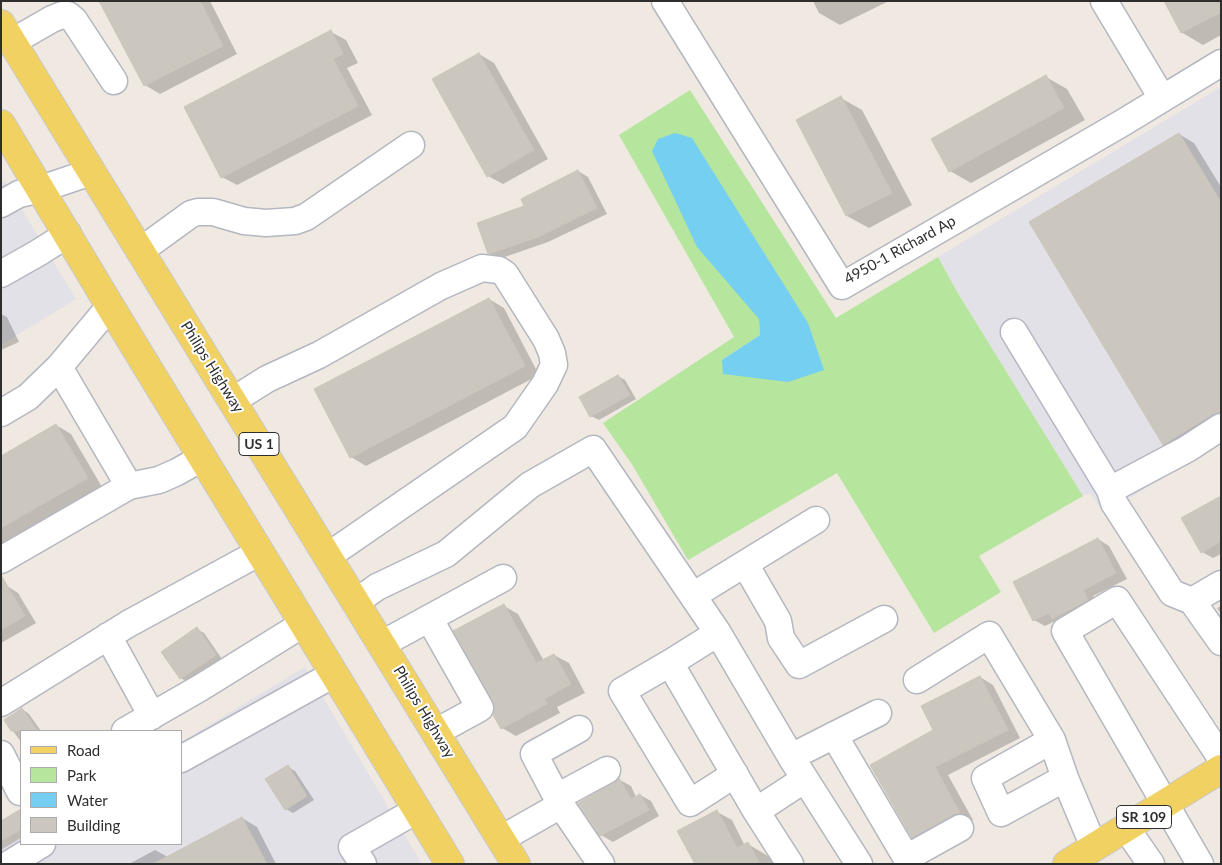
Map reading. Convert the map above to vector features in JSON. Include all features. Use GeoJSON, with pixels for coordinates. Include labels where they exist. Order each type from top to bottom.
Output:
{"type":"FeatureCollection","features":[{"type":"Feature","properties":{"kind":"main road","name":"Philips Highway"},"geometry":{"type":"LineString","coordinates":[[7,33],[516,864]]}},
{"type":"Feature","properties":{"kind":"main road"},"geometry":{"type":"LineString","coordinates":[[1,124],[450,864]]}},
{"type":"Feature","properties":{"kind":"main road","name":"SR 109"},"geometry":{"type":"LineString","coordinates":[[1068,863],[1221,770]]}},
{"type":"Feature","properties":{"kind":"street","name":"4950-1 Richard Ap"},"geometry":{"type":"LineString","coordinates":[[665,1],[842,286],[1124,122],[1221,62]]}},
{"type":"Feature","properties":{"kind":"street"},"geometry":{"type":"LineString","coordinates":[[1104,1],[1162,98]]}},
{"type":"Feature","properties":{"kind":"street"},"geometry":{"type":"LineString","coordinates":[[7,33],[31,32],[52,18],[68,15],[74,20],[114,81]]}},
{"type":"Feature","properties":{"kind":"street"},"geometry":{"type":"LineString","coordinates":[[140,251],[191,214],[198,212],[213,212],[244,220],[266,223],[295,221],[306,217],[411,145]]}},
{"type":"Feature","properties":{"kind":"street"},"geometry":{"type":"LineString","coordinates":[[1,204],[19,194],[41,189],[91,172]]}},
{"type":"Feature","properties":{"kind":"street"},"geometry":{"type":"LineString","coordinates":[[1,274],[38,254],[68,234]]}},
{"type":"Feature","properties":{"kind":"street"},"geometry":{"type":"LineString","coordinates":[[232,401],[267,379],[319,355],[440,286],[482,268],[499,270],[505,274],[546,339],[552,353],[554,365],[545,384],[515,427],[328,556]]}},
{"type":"Feature","properties":{"kind":"street"},"geometry":{"type":"LineString","coordinates":[[1,413],[28,397],[59,367],[110,306]]}},
{"type":"Feature","properties":{"kind":"street"},"geometry":{"type":"LineString","coordinates":[[1014,332],[1110,490],[1114,503],[1172,593],[1192,601],[1221,642]]}},
{"type":"Feature","properties":{"kind":"street"},"geometry":{"type":"LineString","coordinates":[[59,367],[129,486]]}},
{"type":"Feature","properties":{"kind":"street"},"geometry":{"type":"LineString","coordinates":[[1110,490],[1221,427]]}},
{"type":"Feature","properties":{"kind":"street"},"geometry":{"type":"LineString","coordinates":[[356,602],[377,587],[446,554],[530,485],[593,449],[694,595],[791,757],[859,864]]}},
{"type":"Feature","properties":{"kind":"street"},"geometry":{"type":"LineString","coordinates":[[1,560],[129,486],[158,480],[202,458]]}},
{"type":"Feature","properties":{"kind":"street"},"geometry":{"type":"LineString","coordinates":[[694,595],[816,520]]}},
{"type":"Feature","properties":{"kind":"street"},"geometry":{"type":"LineString","coordinates":[[1,702],[128,624],[260,552]]}},
{"type":"Feature","properties":{"kind":"street"},"geometry":{"type":"LineString","coordinates":[[745,564],[778,621],[781,638],[799,665],[884,619]]}},
{"type":"Feature","properties":{"kind":"street"},"geometry":{"type":"LineString","coordinates":[[382,644],[503,578]]}},
{"type":"Feature","properties":{"kind":"street"},"geometry":{"type":"LineString","coordinates":[[1192,601],[1221,584]]}},
{"type":"Feature","properties":{"kind":"street"},"geometry":{"type":"LineString","coordinates":[[1200,864],[1065,631],[1117,600],[1221,758]]}},
{"type":"Feature","properties":{"kind":"street"},"geometry":{"type":"LineString","coordinates":[[429,618],[480,708],[436,732]]}},
{"type":"Feature","properties":{"kind":"street"},"geometry":{"type":"LineString","coordinates":[[127,730],[200,688],[303,624]]}},
{"type":"Feature","properties":{"kind":"street"},"geometry":{"type":"LineString","coordinates":[[718,633],[622,691],[690,803],[735,774]]}},
{"type":"Feature","properties":{"kind":"street"},"geometry":{"type":"LineString","coordinates":[[917,680],[989,635],[1052,740],[1065,778],[1094,848]]}},
{"type":"Feature","properties":{"kind":"street"},"geometry":{"type":"LineString","coordinates":[[108,636],[152,716]]}},
{"type":"Feature","properties":{"kind":"street"},"geometry":{"type":"LineString","coordinates":[[670,663],[756,811],[790,864]]}},
{"type":"Feature","properties":{"kind":"street"},"geometry":{"type":"LineString","coordinates":[[182,758],[334,674]]}},
{"type":"Feature","properties":{"kind":"street"},"geometry":{"type":"LineString","coordinates":[[791,757],[878,713]]}},
{"type":"Feature","properties":{"kind":"street"},"geometry":{"type":"LineString","coordinates":[[579,729],[534,754],[559,801],[600,864]]}},
{"type":"Feature","properties":{"kind":"street"},"geometry":{"type":"LineString","coordinates":[[834,735],[908,861],[960,828]]}},
{"type":"Feature","properties":{"kind":"street"},"geometry":{"type":"LineString","coordinates":[[1052,740],[985,778],[1001,813],[1065,778]]}},
{"type":"Feature","properties":{"kind":"street"},"geometry":{"type":"LineString","coordinates":[[1,754],[14,796]]}},
{"type":"Feature","properties":{"kind":"street"},"geometry":{"type":"LineString","coordinates":[[501,839],[607,770]]}},
{"type":"Feature","properties":{"kind":"street"},"geometry":{"type":"LineString","coordinates":[[756,811],[805,779]]}},
{"type":"Feature","properties":{"kind":"street"},"geometry":{"type":"LineString","coordinates":[[363,864],[352,846],[417,810]]}},
{"type":"Feature","properties":{"kind":"street"},"geometry":{"type":"LineString","coordinates":[[1126,828],[1151,864]]}},
{"type":"Feature","properties":{"kind":"street"},"geometry":{"type":"LineString","coordinates":[[9,864],[40,845]]}},
{"type":"Feature","properties":{"kind":"shaded area"},"geometry":{"type":"Polygon","coordinates":[[[1221,87],[1221,442],[1104,514],[1090,493],[1083,496],[956,290],[938,257],[1221,87]]]}},
{"type":"Feature","properties":{"kind":"shaded area"},"geometry":{"type":"Polygon","coordinates":[[[5,181],[76,299],[1,345],[1,183],[5,181]]]}},
{"type":"Feature","properties":{"kind":"shaded area"},"geometry":{"type":"Polygon","coordinates":[[[305,667],[422,864],[1,864],[1,850],[20,839],[20,845],[182,845],[182,741],[305,667]]]}},
{"type":"Feature","properties":{"kind":"green space"},"geometry":{"type":"Polygon","coordinates":[[[690,90],[836,318],[938,257],[956,290],[1083,496],[979,556],[1001,592],[934,633],[837,473],[688,560],[633,466],[603,423],[734,337],[619,135],[690,90]],[[759,319],[760,335],[722,360],[788,382],[759,319]]]}},
{"type":"Feature","properties":{"kind":"water"},"geometry":{"type":"Polygon","coordinates":[[[675,133],[692,138],[808,323],[824,370],[788,382],[723,374],[722,360],[760,335],[759,319],[697,247],[652,151],[658,139],[675,133]]]}},
{"type":"Feature","properties":{"kind":"building"},"geometry":{"type":"Polygon","coordinates":[[[99,1],[200,1],[223,46],[144,86],[99,1]]]}},
{"type":"Feature","properties":{"kind":"building"},"geometry":{"type":"Polygon","coordinates":[[[1164,1],[1221,1],[1221,12],[1181,33],[1164,1]]]}},
{"type":"Feature","properties":{"kind":"building"},"geometry":{"type":"Polygon","coordinates":[[[331,30],[343,54],[333,59],[358,106],[221,178],[184,107],[331,30]]]}},
{"type":"Feature","properties":{"kind":"building"},"geometry":{"type":"Polygon","coordinates":[[[479,53],[534,150],[487,177],[432,79],[479,53]]]}},
{"type":"Feature","properties":{"kind":"building"},"geometry":{"type":"Polygon","coordinates":[[[1046,75],[1064,108],[949,172],[931,139],[1046,75]]]}},
{"type":"Feature","properties":{"kind":"building"},"geometry":{"type":"Polygon","coordinates":[[[841,96],[892,193],[846,216],[796,120],[841,96]]]}},
{"type":"Feature","properties":{"kind":"building"},"geometry":{"type":"Polygon","coordinates":[[[1179,133],[1221,202],[1221,412],[1213,414],[1163,445],[1029,222],[1179,133]]]}},
{"type":"Feature","properties":{"kind":"building"},"geometry":{"type":"Polygon","coordinates":[[[578,170],[597,208],[538,237],[488,254],[477,223],[524,206],[521,199],[578,170]]]}},
{"type":"Feature","properties":{"kind":"building"},"geometry":{"type":"Polygon","coordinates":[[[489,298],[525,366],[350,458],[314,389],[489,298]]]}},
{"type":"Feature","properties":{"kind":"building"},"geometry":{"type":"Polygon","coordinates":[[[618,375],[630,395],[590,417],[579,397],[618,375]]]}},
{"type":"Feature","properties":{"kind":"building"},"geometry":{"type":"Polygon","coordinates":[[[56,424],[88,478],[1,528],[1,456],[56,424]]]}},
{"type":"Feature","properties":{"kind":"building"},"geometry":{"type":"Polygon","coordinates":[[[1221,496],[1221,541],[1201,553],[1181,518],[1221,496]]]}},
{"type":"Feature","properties":{"kind":"building"},"geometry":{"type":"Polygon","coordinates":[[[1098,538],[1116,573],[1083,590],[1088,600],[1052,619],[1049,613],[1033,621],[1013,582],[1098,538]]]}},
{"type":"Feature","properties":{"kind":"building"},"geometry":{"type":"Polygon","coordinates":[[[1,575],[25,616],[1,630],[1,575]]]}},
{"type":"Feature","properties":{"kind":"building"},"geometry":{"type":"Polygon","coordinates":[[[504,604],[536,663],[554,654],[571,684],[544,699],[547,704],[501,729],[493,715],[495,708],[493,701],[453,631],[504,604]]]}},
{"type":"Feature","properties":{"kind":"building"},"geometry":{"type":"Polygon","coordinates":[[[197,627],[216,655],[180,679],[161,652],[197,627]]]}},
{"type":"Feature","properties":{"kind":"building"},"geometry":{"type":"Polygon","coordinates":[[[980,676],[1008,730],[935,767],[960,813],[912,838],[870,765],[933,730],[921,706],[980,676]]]}},
{"type":"Feature","properties":{"kind":"building"},"geometry":{"type":"Polygon","coordinates":[[[22,708],[36,730],[11,731],[4,720],[22,708]]]}},
{"type":"Feature","properties":{"kind":"building"},"geometry":{"type":"Polygon","coordinates":[[[288,765],[307,796],[285,810],[265,779],[288,765]]]}},
{"type":"Feature","properties":{"kind":"building"},"geometry":{"type":"Polygon","coordinates":[[[619,778],[631,799],[640,794],[649,810],[600,836],[578,803],[614,783],[619,778]]]}},
{"type":"Feature","properties":{"kind":"building"},"geometry":{"type":"Polygon","coordinates":[[[20,810],[20,830],[1,841],[1,821],[20,810]]]}},
{"type":"Feature","properties":{"kind":"building"},"geometry":{"type":"Polygon","coordinates":[[[717,810],[737,848],[748,842],[760,864],[695,864],[677,831],[717,810]]]}},
{"type":"Feature","properties":{"kind":"building"},"geometry":{"type":"Polygon","coordinates":[[[242,817],[267,864],[153,864],[242,817]]]}}]}
